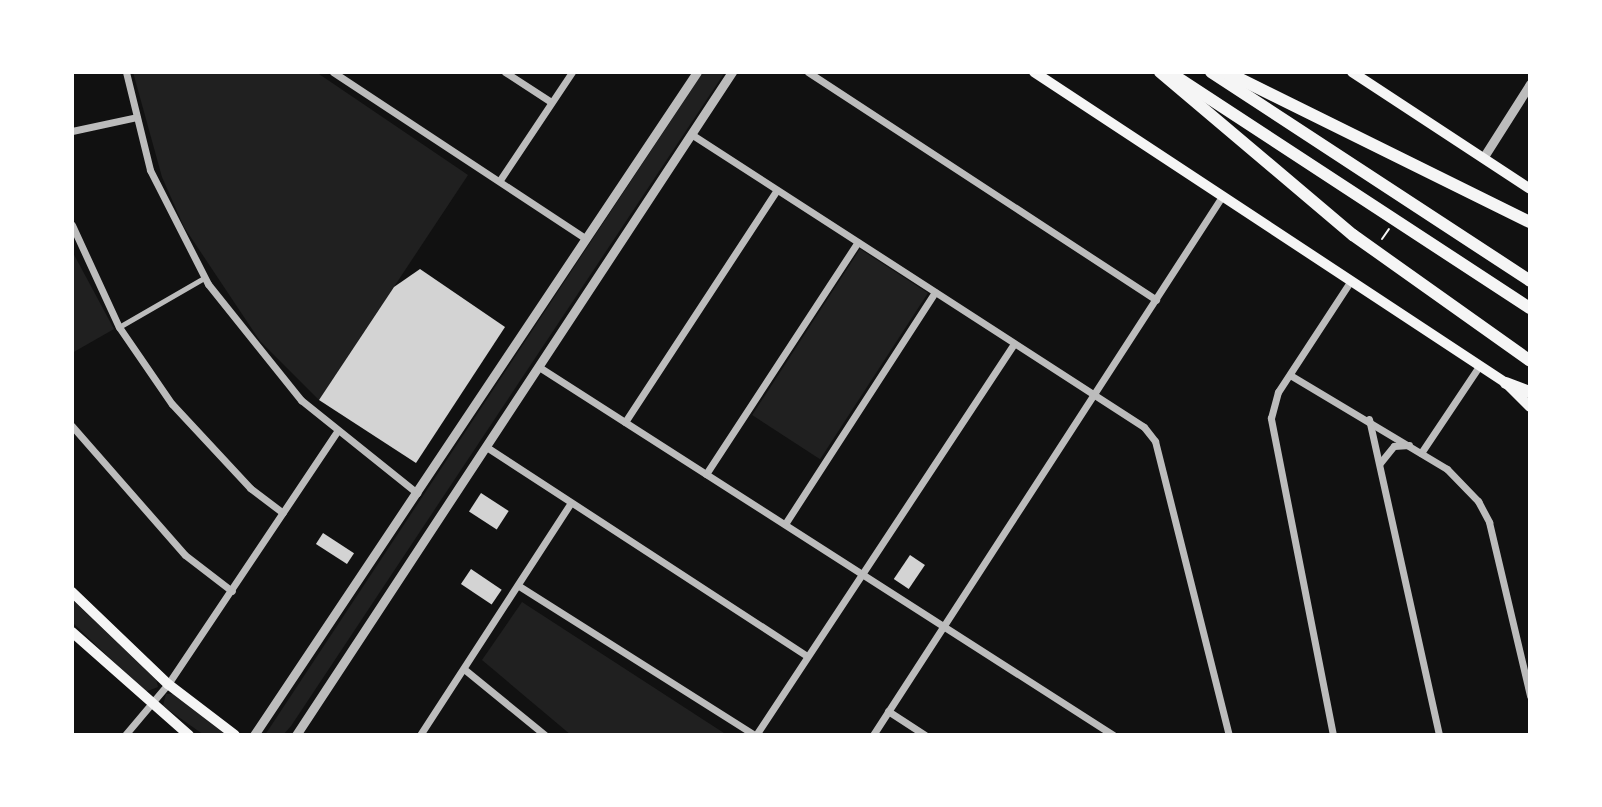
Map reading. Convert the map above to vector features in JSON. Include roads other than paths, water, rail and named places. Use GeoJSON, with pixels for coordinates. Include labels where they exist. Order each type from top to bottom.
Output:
{"type":"FeatureCollection","features":[{"type":"Feature","properties":{"kind":"highway"},"geometry":{"type":"LineString","coordinates":[[1160,72],[1353,235],[1530,361]]}},
{"type":"Feature","properties":{"kind":"highway"},"geometry":{"type":"LineString","coordinates":[[1169,72],[1530,309]]}},
{"type":"Feature","properties":{"kind":"highway"},"geometry":{"type":"LineString","coordinates":[[1211,72],[1530,281]]}},
{"type":"Feature","properties":{"kind":"highway"},"geometry":{"type":"LineString","coordinates":[[1226,72],[1530,222]]}},
{"type":"Feature","properties":{"kind":"highway"},"geometry":{"type":"LineString","coordinates":[[1506,383],[1530,392]]}},
{"type":"Feature","properties":{"kind":"main road"},"geometry":{"type":"LineString","coordinates":[[1034,72],[1478,368],[1506,383],[1530,407]]}},
{"type":"Feature","properties":{"kind":"main road"},"geometry":{"type":"LineString","coordinates":[[1352,72],[1530,188]]}},
{"type":"Feature","properties":{"kind":"main road"},"geometry":{"type":"LineString","coordinates":[[72,592],[168,684],[235,735]]}},
{"type":"Feature","properties":{"kind":"main road"},"geometry":{"type":"LineString","coordinates":[[72,632],[151,706],[189,735]]}},
{"type":"Feature","properties":{"kind":"street"},"geometry":{"type":"LineString","coordinates":[[126,72],[150,170],[204,278],[267,363],[336,433],[416,493]]}},
{"type":"Feature","properties":{"kind":"street"},"geometry":{"type":"LineString","coordinates":[[333,72],[586,239]]}},
{"type":"Feature","properties":{"kind":"street"},"geometry":{"type":"LineString","coordinates":[[505,72],[551,102]]}},
{"type":"Feature","properties":{"kind":"street"},"geometry":{"type":"LineString","coordinates":[[500,180],[572,72]]}},
{"type":"Feature","properties":{"kind":"street"},"geometry":{"type":"LineString","coordinates":[[254,735],[697,72]]}},
{"type":"Feature","properties":{"kind":"street"},"geometry":{"type":"LineString","coordinates":[[296,735],[488,448],[732,72]]}},
{"type":"Feature","properties":{"kind":"street"},"geometry":{"type":"LineString","coordinates":[[808,72],[1156,300]]}},
{"type":"Feature","properties":{"kind":"street"},"geometry":{"type":"LineString","coordinates":[[1483,158],[1530,84]]}},
{"type":"Feature","properties":{"kind":"street"},"geometry":{"type":"LineString","coordinates":[[72,131],[137,117]]}},
{"type":"Feature","properties":{"kind":"street"},"geometry":{"type":"LineString","coordinates":[[691,134],[1097,395],[1155,441],[1230,735]]}},
{"type":"Feature","properties":{"kind":"street"},"geometry":{"type":"LineString","coordinates":[[625,422],[777,190]]}},
{"type":"Feature","properties":{"kind":"street"},"geometry":{"type":"LineString","coordinates":[[873,735],[1097,395],[1221,198]]}},
{"type":"Feature","properties":{"kind":"street"},"geometry":{"type":"LineString","coordinates":[[72,225],[119,327],[196,432],[284,513]]}},
{"type":"Feature","properties":{"kind":"street"},"geometry":{"type":"LineString","coordinates":[[706,474],[858,242]]}},
{"type":"Feature","properties":{"kind":"street"},"geometry":{"type":"LineString","coordinates":[[119,327],[204,278]]}},
{"type":"Feature","properties":{"kind":"street"},"geometry":{"type":"LineString","coordinates":[[1333,735],[1270,435],[1272,404],[1350,282]]}},
{"type":"Feature","properties":{"kind":"street"},"geometry":{"type":"LineString","coordinates":[[785,524],[935,292]]}},
{"type":"Feature","properties":{"kind":"street"},"geometry":{"type":"LineString","coordinates":[[519,586],[755,735],[1014,344]]}},
{"type":"Feature","properties":{"kind":"street"},"geometry":{"type":"LineString","coordinates":[[540,367],[1113,735]]}},
{"type":"Feature","properties":{"kind":"street"},"geometry":{"type":"LineString","coordinates":[[1421,453],[1478,368]]}},
{"type":"Feature","properties":{"kind":"street"},"geometry":{"type":"LineString","coordinates":[[1290,375],[1369,418],[1465,486],[1489,522],[1530,696]]}},
{"type":"Feature","properties":{"kind":"street"},"geometry":{"type":"LineString","coordinates":[[1369,418],[1439,735]]}},
{"type":"Feature","properties":{"kind":"street"},"geometry":{"type":"LineString","coordinates":[[72,426],[156,526],[232,591]]}},
{"type":"Feature","properties":{"kind":"street"},"geometry":{"type":"LineString","coordinates":[[125,735],[168,684],[336,433]]}},
{"type":"Feature","properties":{"kind":"street"},"geometry":{"type":"LineString","coordinates":[[1379,464],[1394,446],[1409,445]]}},
{"type":"Feature","properties":{"kind":"street"},"geometry":{"type":"LineString","coordinates":[[488,448],[570,504],[807,656]]}},
{"type":"Feature","properties":{"kind":"street"},"geometry":{"type":"LineString","coordinates":[[420,735],[570,504]]}},
{"type":"Feature","properties":{"kind":"street"},"geometry":{"type":"LineString","coordinates":[[464,669],[545,735]]}},
{"type":"Feature","properties":{"kind":"street"},"geometry":{"type":"LineString","coordinates":[[888,712],[925,735]]}}]}
